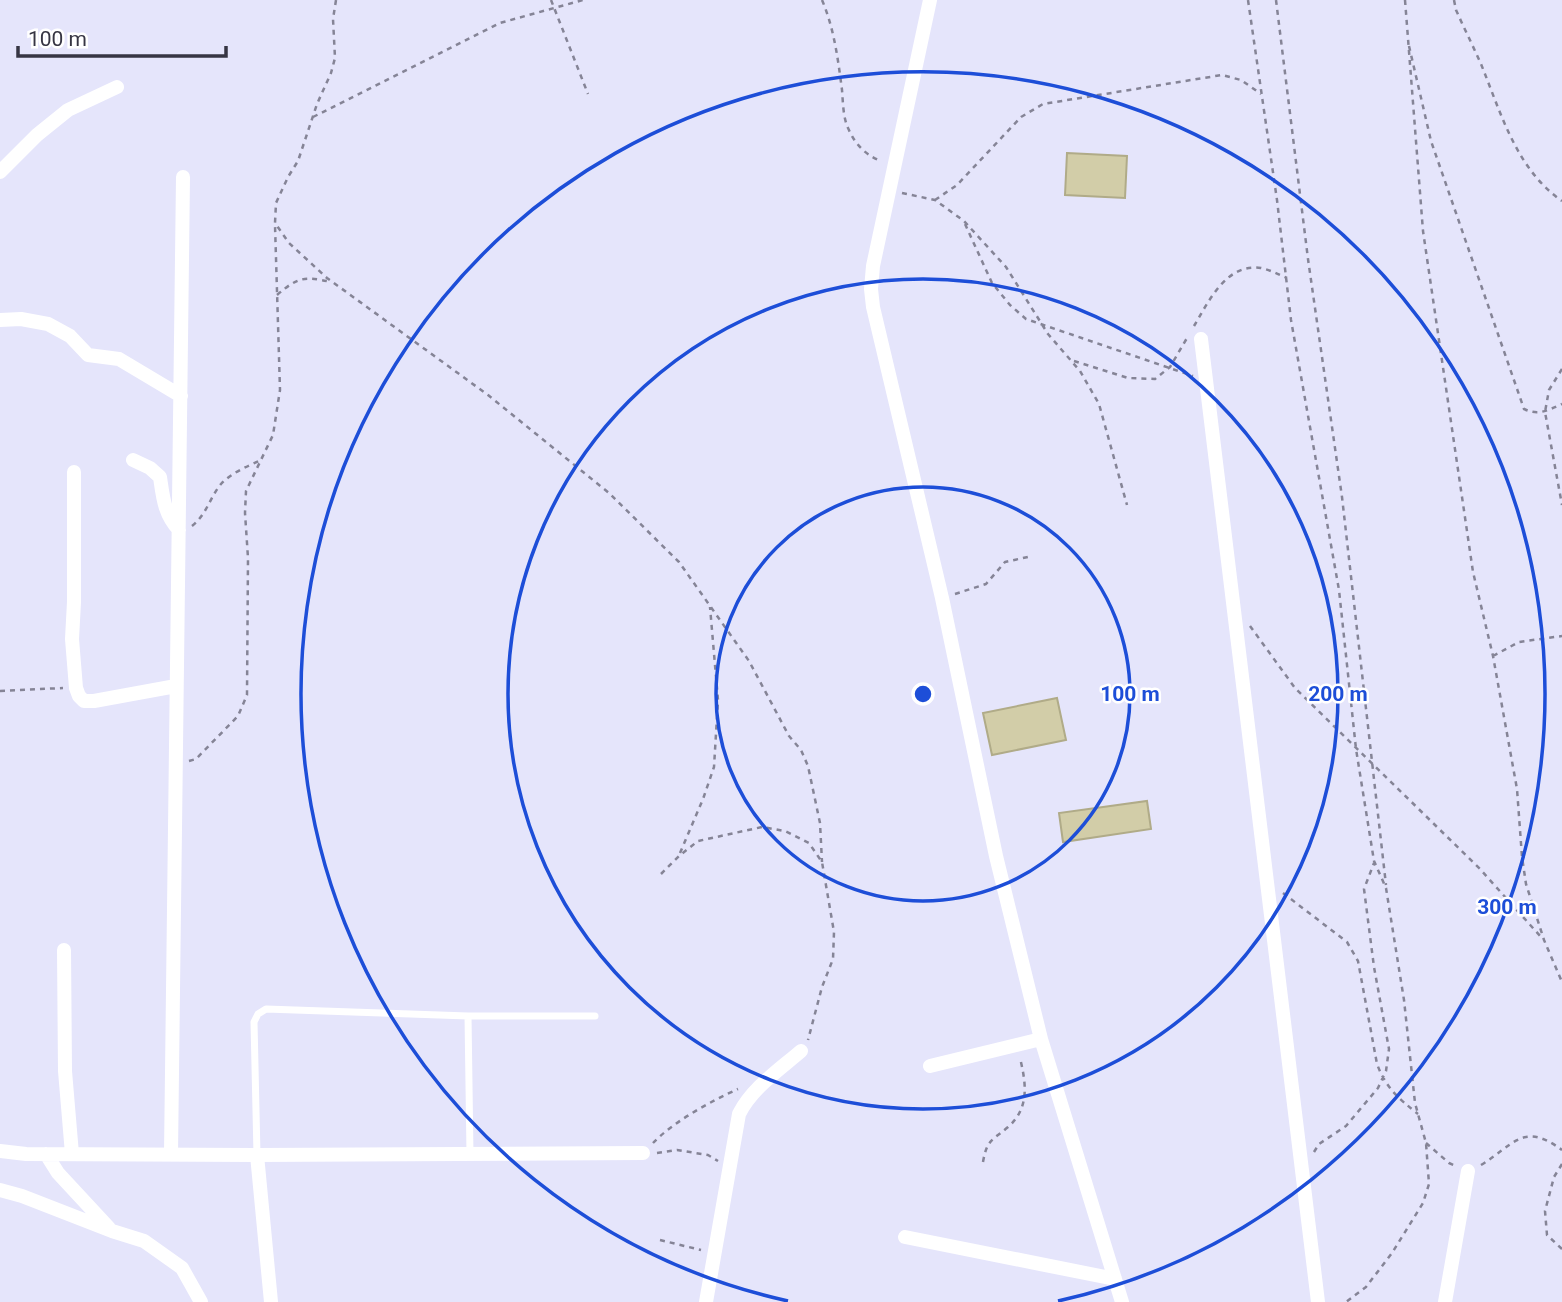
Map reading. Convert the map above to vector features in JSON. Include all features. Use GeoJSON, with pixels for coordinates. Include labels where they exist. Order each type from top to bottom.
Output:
{"type":"FeatureCollection","features":[{"type":"Feature","properties":{"kind":"street"},"geometry":{"type":"LineString","coordinates":[[930,0],[873,266],[873,307],[942,598],[996,856],[1041,1039],[1122,1302]]}},
{"type":"Feature","properties":{"kind":"street"},"geometry":{"type":"LineString","coordinates":[[0,172],[37,135],[68,110],[117,87]]}},
{"type":"Feature","properties":{"kind":"street"},"geometry":{"type":"LineString","coordinates":[[171,1154],[183,177]]}},
{"type":"Feature","properties":{"kind":"street"},"geometry":{"type":"LineString","coordinates":[[0,320],[21,319],[48,324],[70,336],[88,355],[119,359],[181,396]]}},
{"type":"Feature","properties":{"kind":"street"},"geometry":{"type":"LineString","coordinates":[[1201,339],[1318,1302]]}},
{"type":"Feature","properties":{"kind":"street"},"geometry":{"type":"LineString","coordinates":[[133,460],[150,468],[160,477],[164,504],[179,534]]}},
{"type":"Feature","properties":{"kind":"street"},"geometry":{"type":"LineString","coordinates":[[74,472],[72,639],[79,696],[83,701],[94,701],[176,686]]}},
{"type":"Feature","properties":{"kind":"street"},"geometry":{"type":"LineString","coordinates":[[64,950],[65,1071],[72,1154]]}},
{"type":"Feature","properties":{"kind":"street"},"geometry":{"type":"LineString","coordinates":[[930,1066],[1041,1039]]}},
{"type":"Feature","properties":{"kind":"street"},"geometry":{"type":"LineString","coordinates":[[706,1302],[740,1114],[746,1101],[801,1051]]}},
{"type":"Feature","properties":{"kind":"street"},"geometry":{"type":"LineString","coordinates":[[0,1151],[46,1154],[257,1155],[643,1153]]}},
{"type":"Feature","properties":{"kind":"street"},"geometry":{"type":"LineString","coordinates":[[46,1154],[58,1173],[112,1231]]}},
{"type":"Feature","properties":{"kind":"street"},"geometry":{"type":"LineString","coordinates":[[257,1155],[271,1302]]}},
{"type":"Feature","properties":{"kind":"street"},"geometry":{"type":"LineString","coordinates":[[1445,1302],[1468,1171]]}},
{"type":"Feature","properties":{"kind":"street"},"geometry":{"type":"LineString","coordinates":[[0,1190],[144,1241],[182,1268],[201,1302]]}},
{"type":"Feature","properties":{"kind":"street"},"geometry":{"type":"LineString","coordinates":[[905,1237],[1115,1279]]}},
{"type":"Feature","properties":{"kind":"lane"},"geometry":{"type":"LineString","coordinates":[[257,1155],[254,1022],[258,1014],[266,1009],[468,1016],[595,1016]]}},
{"type":"Feature","properties":{"kind":"lane"},"geometry":{"type":"LineString","coordinates":[[468,1016],[470,1154]]}},
{"type":"Feature","properties":{"kind":"path"},"geometry":{"type":"LineString","coordinates":[[176,765],[195,759],[238,716],[247,695],[246,491],[273,435],[279,390],[276,203],[298,161],[331,73],[335,58],[333,19],[336,0]]}},
{"type":"Feature","properties":{"kind":"path"},"geometry":{"type":"LineString","coordinates":[[551,0],[588,94]]}},
{"type":"Feature","properties":{"kind":"path"},"geometry":{"type":"LineString","coordinates":[[313,117],[500,23],[583,0]]}},
{"type":"Feature","properties":{"kind":"path"},"geometry":{"type":"LineString","coordinates":[[822,0],[828,13],[837,52],[846,126],[858,146],[870,157],[894,167]]}},
{"type":"Feature","properties":{"kind":"path"},"geometry":{"type":"LineString","coordinates":[[1248,0],[1278,200],[1291,320],[1339,590],[1356,749],[1374,861],[1386,888]]}},
{"type":"Feature","properties":{"kind":"path"},"geometry":{"type":"LineString","coordinates":[[1276,0],[1308,259],[1342,497],[1386,888],[1404,1000],[1415,1103],[1426,1143],[1429,1184],[1423,1203],[1392,1253],[1366,1287],[1346,1302]]}},
{"type":"Feature","properties":{"kind":"path"},"geometry":{"type":"LineString","coordinates":[[1405,0],[1423,231],[1473,572],[1493,656],[1517,789],[1526,884],[1544,940],[1562,982]]}},
{"type":"Feature","properties":{"kind":"path"},"geometry":{"type":"LineString","coordinates":[[1454,0],[1498,111],[1525,164],[1548,191],[1562,201]]}},
{"type":"Feature","properties":{"kind":"path"},"geometry":{"type":"LineString","coordinates":[[1407,36],[1431,141],[1524,409],[1533,413],[1545,412],[1562,404]]}},
{"type":"Feature","properties":{"kind":"path"},"geometry":{"type":"LineString","coordinates":[[935,200],[957,185],[1021,117],[1043,104],[1222,75],[1241,80],[1262,95]]}},
{"type":"Feature","properties":{"kind":"path"},"geometry":{"type":"LineString","coordinates":[[889,191],[935,200],[964,221],[1006,267],[1048,334],[1080,371],[1099,404],[1127,505]]}},
{"type":"Feature","properties":{"kind":"path"},"geometry":{"type":"LineString","coordinates":[[964,221],[992,283],[1026,319],[1170,367],[1206,382]]}},
{"type":"Feature","properties":{"kind":"path"},"geometry":{"type":"LineString","coordinates":[[275,223],[289,243],[334,283],[488,395],[609,493],[679,562],[749,661],[789,736],[801,750],[808,766],[820,823],[822,862],[834,932],[833,958],[819,996],[809,1039],[801,1051]]}},
{"type":"Feature","properties":{"kind":"path"},"geometry":{"type":"LineString","coordinates":[[1071,360],[1128,378],[1155,379],[1170,367],[1219,285],[1240,270],[1258,267],[1287,278]]}},
{"type":"Feature","properties":{"kind":"path"},"geometry":{"type":"LineString","coordinates":[[277,295],[292,282],[311,278],[334,283]]}},
{"type":"Feature","properties":{"kind":"path"},"geometry":{"type":"LineString","coordinates":[[1562,369],[1549,390],[1545,412],[1562,505]]}},
{"type":"Feature","properties":{"kind":"path"},"geometry":{"type":"LineString","coordinates":[[179,534],[200,519],[222,484],[242,468],[261,460]]}},
{"type":"Feature","properties":{"kind":"path"},"geometry":{"type":"LineString","coordinates":[[942,598],[986,584],[1005,562],[1032,556]]}},
{"type":"Feature","properties":{"kind":"path"},"geometry":{"type":"LineString","coordinates":[[679,856],[714,767],[718,699],[709,605]]}},
{"type":"Feature","properties":{"kind":"path"},"geometry":{"type":"LineString","coordinates":[[1249,623],[1295,688],[1480,869],[1544,940]]}},
{"type":"Feature","properties":{"kind":"path"},"geometry":{"type":"LineString","coordinates":[[1493,656],[1518,642],[1562,636]]}},
{"type":"Feature","properties":{"kind":"path"},"geometry":{"type":"LineString","coordinates":[[0,691],[76,688]]}},
{"type":"Feature","properties":{"kind":"path"},"geometry":{"type":"LineString","coordinates":[[661,874],[698,841],[762,827],[785,831],[809,844],[822,862]]}},
{"type":"Feature","properties":{"kind":"path"},"geometry":{"type":"LineString","coordinates":[[1302,1170],[1319,1144],[1346,1126],[1378,1088],[1386,1071],[1389,1049],[1374,967],[1364,889],[1374,861]]}},
{"type":"Feature","properties":{"kind":"path"},"geometry":{"type":"LineString","coordinates":[[1267,879],[1347,942],[1358,961],[1382,1078],[1396,1097],[1418,1114]]}},
{"type":"Feature","properties":{"kind":"path"},"geometry":{"type":"LineString","coordinates":[[983,1162],[986,1147],[1010,1125],[1024,1098],[1026,1081],[1017,1045]]}},
{"type":"Feature","properties":{"kind":"path"},"geometry":{"type":"LineString","coordinates":[[643,1153],[662,1133],[742,1088]]}},
{"type":"Feature","properties":{"kind":"path"},"geometry":{"type":"LineString","coordinates":[[1426,1143],[1449,1163],[1468,1171],[1483,1164],[1519,1138],[1534,1135],[1562,1150]]}},
{"type":"Feature","properties":{"kind":"path"},"geometry":{"type":"LineString","coordinates":[[643,1153],[677,1150],[708,1155],[718,1161],[729,1175]]}},
{"type":"Feature","properties":{"kind":"path"},"geometry":{"type":"LineString","coordinates":[[1562,1164],[1554,1177],[1545,1211],[1547,1235],[1562,1249]]}},
{"type":"Feature","properties":{"kind":"path"},"geometry":{"type":"LineString","coordinates":[[660,1240],[714,1254]]}},
{"type":"Feature","properties":{"kind":"building"},"geometry":{"type":"Polygon","coordinates":[[[1067,153],[1127,156],[1125,198],[1065,195],[1067,153]]]}},
{"type":"Feature","properties":{"kind":"building"},"geometry":{"type":"Polygon","coordinates":[[[1057,698],[1066,740],[992,755],[983,713],[1057,698]]]}},
{"type":"Feature","properties":{"kind":"building"},"geometry":{"type":"Polygon","coordinates":[[[1147,801],[1151,829],[1063,842],[1059,813],[1147,801]]]}}]}
